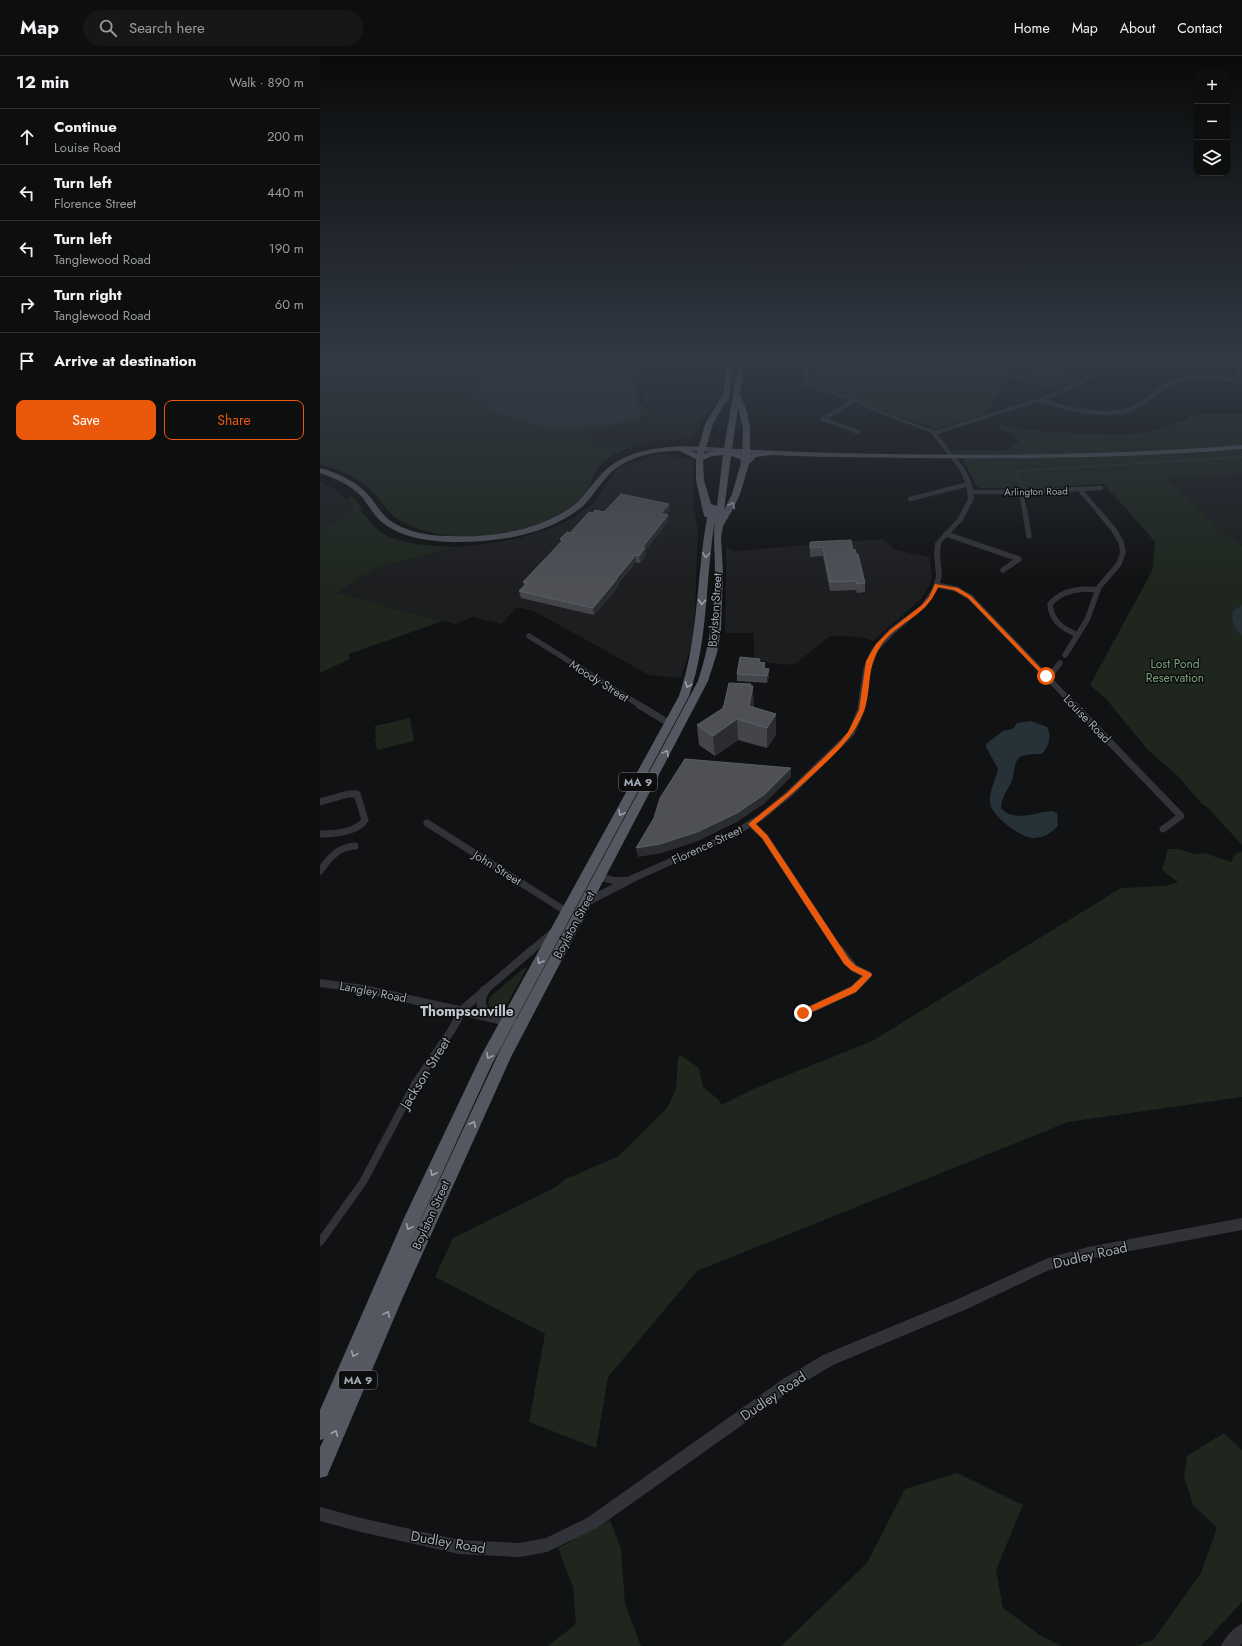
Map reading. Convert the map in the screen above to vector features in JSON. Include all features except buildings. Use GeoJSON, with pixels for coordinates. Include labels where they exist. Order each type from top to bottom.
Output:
{"type":"FeatureCollection","features":[{"type":"Feature","properties":{"kind":"highway"},"geometry":{"type":"LineString","coordinates":[[706,434],[701,446],[699,459],[700,482],[714,529]]}},
{"type":"Feature","properties":{"kind":"highway","name":"Boylston Street"},"geometry":{"type":"LineString","coordinates":[[726,434],[726,442]]}},
{"type":"Feature","properties":{"kind":"highway","name":"Boylston Street"},"geometry":{"type":"LineString","coordinates":[[320,1431],[414,1216],[477,1080],[558,927],[670,724],[687,688],[698,653],[702,619],[706,552],[714,529],[728,434]]}},
{"type":"Feature","properties":{"kind":"highway"},"geometry":{"type":"LineString","coordinates":[[714,529],[735,500],[748,448],[747,434]]}},
{"type":"Feature","properties":{"kind":"highway"},"geometry":{"type":"LineString","coordinates":[[680,449],[692,453],[699,459]]}},
{"type":"Feature","properties":{"kind":"highway"},"geometry":{"type":"LineString","coordinates":[[745,463],[754,456],[768,453]]}},
{"type":"Feature","properties":{"kind":"highway"},"geometry":{"type":"LineString","coordinates":[[699,459],[711,454],[734,454],[743,458],[745,463]]}},
{"type":"Feature","properties":{"kind":"highway","name":"Boylston Street"},"geometry":{"type":"LineString","coordinates":[[320,1469],[400,1284],[498,1070],[508,1021],[586,903],[693,703],[706,673],[713,649],[716,626],[719,572],[717,544],[714,529]]}},
{"type":"Feature","properties":{"kind":"main road"},"geometry":{"type":"LineString","coordinates":[[593,490],[597,475],[609,460],[621,453],[652,444],[864,455]]}},
{"type":"Feature","properties":{"kind":"main road"},"geometry":{"type":"LineString","coordinates":[[320,470],[340,478],[357,489],[379,516],[392,526],[414,534],[443,538],[485,538],[531,528],[556,519],[581,503],[593,490],[605,473],[614,465],[625,460],[651,452],[701,446]]}},
{"type":"Feature","properties":{"kind":"main road"},"geometry":{"type":"LineString","coordinates":[[748,448],[768,453],[954,457],[1061,457],[1242,447]]}},
{"type":"Feature","properties":{"kind":"street"},"geometry":{"type":"LineString","coordinates":[[935,434],[954,457],[965,474],[971,492],[971,499],[961,519],[945,534],[1019,559],[1003,570]]}},
{"type":"Feature","properties":{"kind":"street"},"geometry":{"type":"LineString","coordinates":[[910,499],[969,484]]}},
{"type":"Feature","properties":{"kind":"street","name":"Arlington Road"},"geometry":{"type":"LineString","coordinates":[[971,492],[1022,492],[1101,488]]}},
{"type":"Feature","properties":{"kind":"street"},"geometry":{"type":"LineString","coordinates":[[1065,655],[1089,615],[1098,590],[1119,564],[1123,556],[1123,547],[1110,525],[1080,490]]}},
{"type":"Feature","properties":{"kind":"street"},"geometry":{"type":"LineString","coordinates":[[1022,492],[1028,525],[1028,536]]}},
{"type":"Feature","properties":{"kind":"street","name":"Florence Street"},"geometry":{"type":"LineString","coordinates":[[586,903],[635,877],[726,838],[751,824],[789,794],[847,737],[860,715],[864,698],[867,669],[875,650],[892,631],[924,606],[931,597],[937,585],[939,571],[938,546],[945,534]]}},
{"type":"Feature","properties":{"kind":"street","name":"Louise Road"},"geometry":{"type":"LineString","coordinates":[[937,585],[956,589],[970,597],[1181,816],[1163,829]]}},
{"type":"Feature","properties":{"kind":"street"},"geometry":{"type":"LineString","coordinates":[[1078,635],[1058,623],[1051,613],[1050,604],[1057,597],[1069,592],[1084,589],[1098,590]]}},
{"type":"Feature","properties":{"kind":"street","name":"Moody Street"},"geometry":{"type":"LineString","coordinates":[[529,636],[670,724]]}},
{"type":"Feature","properties":{"kind":"street"},"geometry":{"type":"LineString","coordinates":[[1046,676],[1053,672],[1060,663]]}},
{"type":"Feature","properties":{"kind":"street"},"geometry":{"type":"LineString","coordinates":[[320,802],[348,794],[357,794],[364,820],[363,824],[358,827],[320,834]]}},
{"type":"Feature","properties":{"kind":"street","name":"John Street"},"geometry":{"type":"LineString","coordinates":[[427,824],[567,912]]}},
{"type":"Feature","properties":{"kind":"street"},"geometry":{"type":"LineString","coordinates":[[751,824],[765,837],[846,961],[854,968],[868,975],[854,989],[803,1013]]}},
{"type":"Feature","properties":{"kind":"street"},"geometry":{"type":"LineString","coordinates":[[320,871],[337,851],[343,847],[355,846]]}},
{"type":"Feature","properties":{"kind":"street","name":"Florence Street"},"geometry":{"type":"LineString","coordinates":[[600,877],[616,882],[635,877]]}},
{"type":"Feature","properties":{"kind":"street","name":"Jackson Street"},"geometry":{"type":"LineString","coordinates":[[320,1241],[367,1177],[415,1084],[467,1005],[558,927]]}},
{"type":"Feature","properties":{"kind":"street","name":"Langley Road"},"geometry":{"type":"LineString","coordinates":[[320,983],[364,989],[508,1021]]}},
{"type":"Feature","properties":{"kind":"street"},"geometry":{"type":"LineString","coordinates":[[487,988],[480,999],[481,1006],[485,1013],[508,1021]]}},
{"type":"Feature","properties":{"kind":"street","name":"Dudley Road"},"geometry":{"type":"LineString","coordinates":[[320,1514],[360,1525],[459,1547],[520,1550],[547,1545],[592,1523],[788,1384],[828,1360],[916,1321],[962,1304],[1048,1264],[1088,1253],[1242,1224]]}},
{"type":"Feature","properties":{"kind":"street"},"geometry":{"type":"LineString","coordinates":[[1229,1646],[1242,1632]]}},
{"type":"Feature","properties":{"kind":"shaded area"},"geometry":{"type":"Polygon","coordinates":[[[587,434],[695,434],[693,439],[650,441],[626,446],[593,445],[587,434]]]}},
{"type":"Feature","properties":{"kind":"shaded area"},"geometry":{"type":"Polygon","coordinates":[[[659,454],[693,460],[694,511],[698,529],[694,637],[681,678],[649,675],[534,611],[517,607],[501,624],[473,617],[455,624],[335,593],[376,569],[464,546],[487,544],[519,538],[557,526],[573,518],[592,504],[618,468],[659,454]]]}},
{"type":"Feature","properties":{"kind":"shaded area"},"geometry":{"type":"Polygon","coordinates":[[[1242,474],[1242,545],[1219,528],[1168,477],[1242,474]]]}},
{"type":"Feature","properties":{"kind":"shaded area"},"geometry":{"type":"Polygon","coordinates":[[[320,481],[338,491],[357,511],[320,532],[320,481]]]}},
{"type":"Feature","properties":{"kind":"shaded area"},"geometry":{"type":"Polygon","coordinates":[[[882,539],[896,550],[930,557],[932,575],[930,584],[921,599],[873,641],[860,637],[830,636],[794,665],[771,663],[754,659],[754,633],[725,633],[726,547],[734,551],[882,539]]]}},
{"type":"Feature","properties":{"kind":"shaded area"},"geometry":{"type":"Polygon","coordinates":[[[1242,605],[1242,635],[1235,628],[1232,614],[1233,611],[1242,605]]]}},
{"type":"Feature","properties":{"kind":"shaded area"},"geometry":{"type":"Polygon","coordinates":[[[1031,721],[1047,727],[1049,730],[1048,744],[1042,754],[1025,755],[1018,759],[1013,778],[1004,796],[1001,808],[1012,815],[1018,816],[1052,811],[1057,813],[1058,826],[1047,835],[1033,838],[1021,834],[1007,825],[1000,819],[991,807],[991,794],[998,769],[986,747],[986,744],[1003,731],[1013,729],[1017,723],[1031,721]]]}},
{"type":"Feature","properties":{"kind":"green space"},"geometry":{"type":"Polygon","coordinates":[[[320,434],[587,434],[593,445],[626,446],[644,444],[625,449],[603,462],[589,488],[566,510],[548,520],[528,527],[505,533],[481,536],[457,536],[434,533],[413,527],[389,512],[373,492],[361,482],[355,478],[320,464],[320,434]]]}},
{"type":"Feature","properties":{"kind":"green space","name":"Lost Pond Reservation"},"geometry":{"type":"Polygon","coordinates":[[[1011,434],[1242,434],[1242,474],[1168,478],[1219,528],[1242,545],[1242,845],[1208,808],[1201,803],[1178,776],[1148,750],[1106,699],[1090,685],[1152,571],[1155,542],[1103,484],[1033,489],[980,488],[976,486],[961,455],[956,454],[951,450],[1004,451],[1019,441],[1011,434]]]}},
{"type":"Feature","properties":{"kind":"green space"},"geometry":{"type":"Polygon","coordinates":[[[352,496],[362,508],[360,510],[379,531],[386,535],[395,539],[417,544],[458,547],[376,569],[336,593],[443,621],[349,654],[350,659],[320,673],[320,532],[352,511],[353,506],[347,498],[352,496]]]}},
{"type":"Feature","properties":{"kind":"green space"},"geometry":{"type":"Polygon","coordinates":[[[410,718],[414,741],[377,750],[375,726],[410,718]]]}},
{"type":"Feature","properties":{"kind":"green space"},"geometry":{"type":"Polygon","coordinates":[[[1168,849],[1179,849],[1195,854],[1204,853],[1231,862],[1236,853],[1242,852],[1242,1097],[1068,1122],[697,1271],[608,1377],[596,1448],[529,1422],[545,1334],[435,1277],[453,1238],[554,1188],[566,1179],[619,1156],[667,1108],[676,1089],[678,1057],[682,1056],[699,1068],[703,1087],[719,1100],[721,1105],[751,1090],[872,1041],[1121,888],[1165,886],[1178,882],[1162,870],[1168,849]]]}},
{"type":"Feature","properties":{"kind":"green space"},"geometry":{"type":"Polygon","coordinates":[[[525,967],[527,968],[507,1004],[499,1009],[491,1008],[488,1003],[490,997],[525,967]]]}},
{"type":"Feature","properties":{"kind":"green space"},"geometry":{"type":"Polygon","coordinates":[[[1224,1433],[1242,1450],[1242,1602],[1201,1646],[1137,1646],[1154,1639],[1201,1573],[1217,1528],[1193,1505],[1184,1476],[1187,1456],[1224,1433]]]}},
{"type":"Feature","properties":{"kind":"green space"},"geometry":{"type":"Polygon","coordinates":[[[957,1473],[1023,1505],[996,1570],[1003,1608],[1041,1636],[1061,1646],[781,1646],[867,1563],[905,1489],[957,1473]]]}},
{"type":"Feature","properties":{"kind":"green space"},"geometry":{"type":"Polygon","coordinates":[[[610,1520],[621,1549],[625,1604],[641,1646],[548,1646],[576,1624],[573,1587],[558,1548],[610,1520]]]}},
{"type":"Feature","properties":{"kind":"waterway"},"geometry":{"type":"LineString","coordinates":[[1021,485],[1016,472],[1019,471],[1242,457]]}},
{"type":"Feature","properties":{"kind":"district","name":"Thompsonville"},"geometry":{"type":"Point","coordinates":[467,1011]}},
{"type":"Feature","properties":{"kind":"route"},"geometry":{"type":"LineString","coordinates":[[803,1013],[850,992],[862,983],[868,975],[858,971],[846,961],[765,837],[751,824],[780,803],[851,733],[857,721],[864,698],[866,674],[869,661],[878,644],[924,606],[931,597],[937,585],[962,591],[970,597],[1046,676]]}}]}
